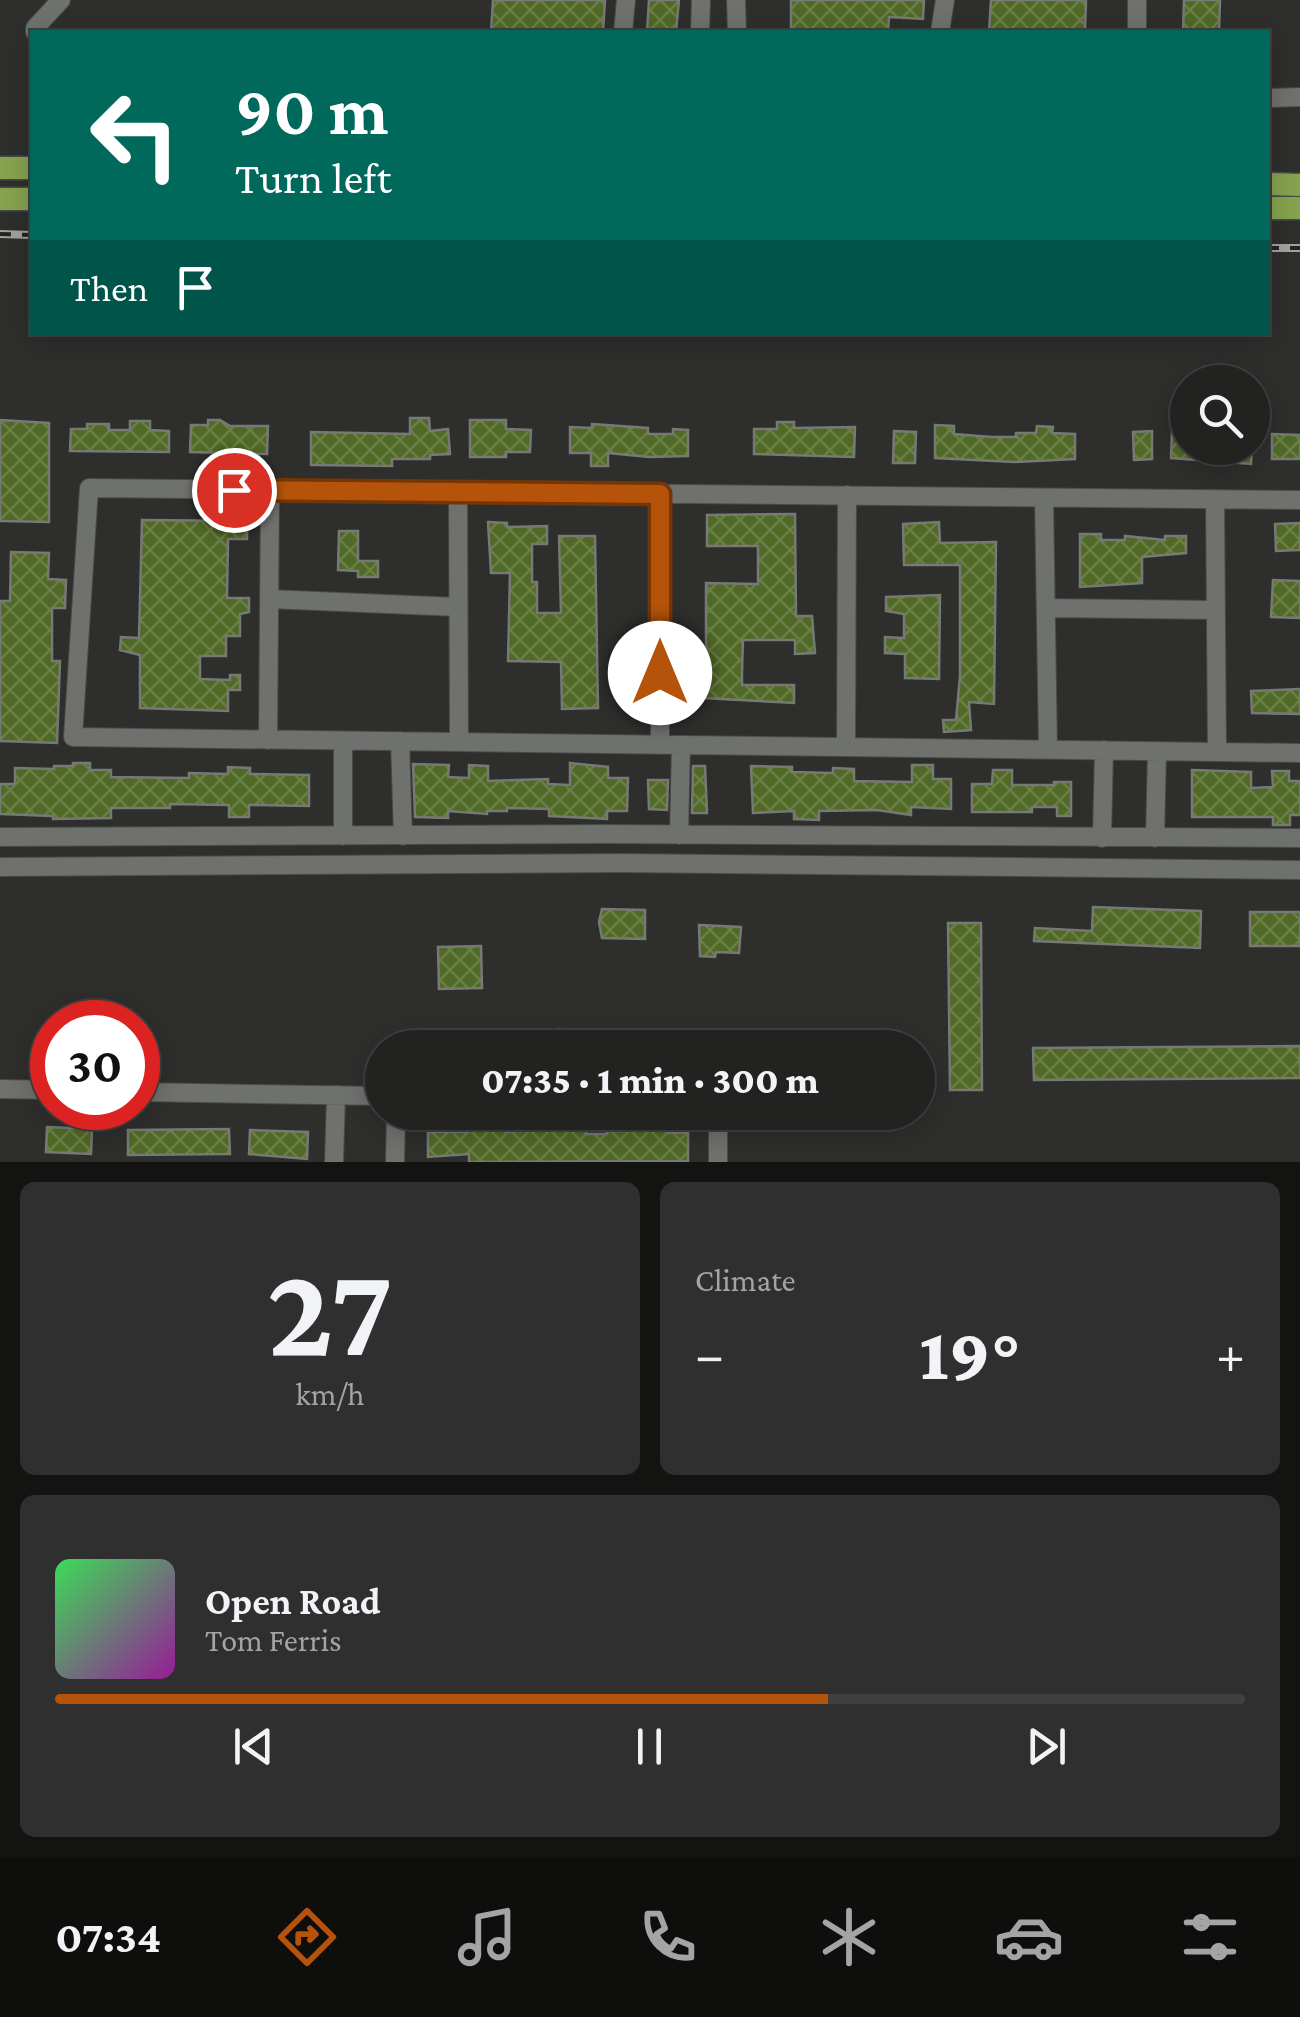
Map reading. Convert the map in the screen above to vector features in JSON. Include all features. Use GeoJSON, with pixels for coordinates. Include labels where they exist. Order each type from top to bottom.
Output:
{"type":"FeatureCollection","features":[{"type":"Feature","properties":{"kind":"main road"},"geometry":{"type":"LineString","coordinates":[[0,168],[30,168]]}},
{"type":"Feature","properties":{"kind":"main road"},"geometry":{"type":"LineString","coordinates":[[1270,184],[1300,185]]}},
{"type":"Feature","properties":{"kind":"main road"},"geometry":{"type":"LineString","coordinates":[[0,199],[30,199]]}},
{"type":"Feature","properties":{"kind":"main road"},"geometry":{"type":"LineString","coordinates":[[1270,208],[1300,208]]}},
{"type":"Feature","properties":{"kind":"street"},"geometry":{"type":"LineString","coordinates":[[36,30],[61,0]]}},
{"type":"Feature","properties":{"kind":"street"},"geometry":{"type":"LineString","coordinates":[[624,30],[626,0]]}},
{"type":"Feature","properties":{"kind":"street"},"geometry":{"type":"LineString","coordinates":[[700,30],[701,0]]}},
{"type":"Feature","properties":{"kind":"street"},"geometry":{"type":"LineString","coordinates":[[736,0],[737,30]]}},
{"type":"Feature","properties":{"kind":"street"},"geometry":{"type":"LineString","coordinates":[[940,30],[945,0]]}},
{"type":"Feature","properties":{"kind":"street"},"geometry":{"type":"LineString","coordinates":[[1137,0],[1137,30]]}},
{"type":"Feature","properties":{"kind":"street"},"geometry":{"type":"LineString","coordinates":[[1270,98],[1300,97]]}},
{"type":"Feature","properties":{"kind":"street"},"geometry":{"type":"LineString","coordinates":[[1300,500],[89,488],[73,738],[1300,752]]}},
{"type":"Feature","properties":{"kind":"street"},"geometry":{"type":"LineString","coordinates":[[268,740],[270,490]]}},
{"type":"Feature","properties":{"kind":"street"},"geometry":{"type":"LineString","coordinates":[[458,492],[459,742]]}},
{"type":"Feature","properties":{"kind":"street"},"geometry":{"type":"LineString","coordinates":[[660,494],[660,745]]}},
{"type":"Feature","properties":{"kind":"street"},"geometry":{"type":"LineString","coordinates":[[846,747],[847,495]]}},
{"type":"Feature","properties":{"kind":"street"},"geometry":{"type":"LineString","coordinates":[[1044,498],[1048,750]]}},
{"type":"Feature","properties":{"kind":"street"},"geometry":{"type":"LineString","coordinates":[[1215,499],[1217,752]]}},
{"type":"Feature","properties":{"kind":"street"},"geometry":{"type":"LineString","coordinates":[[269,599],[458,606]]}},
{"type":"Feature","properties":{"kind":"street"},"geometry":{"type":"LineString","coordinates":[[1046,608],[1216,610]]}},
{"type":"Feature","properties":{"kind":"street"},"geometry":{"type":"LineString","coordinates":[[342,836],[344,741]]}},
{"type":"Feature","properties":{"kind":"street"},"geometry":{"type":"LineString","coordinates":[[400,742],[403,836]]}},
{"type":"Feature","properties":{"kind":"street"},"geometry":{"type":"LineString","coordinates":[[679,835],[681,745]]}},
{"type":"Feature","properties":{"kind":"street"},"geometry":{"type":"LineString","coordinates":[[1102,838],[1104,750]]}},
{"type":"Feature","properties":{"kind":"street"},"geometry":{"type":"LineString","coordinates":[[1155,838],[1157,751]]}},
{"type":"Feature","properties":{"kind":"street"},"geometry":{"type":"LineString","coordinates":[[0,837],[1300,838]]}},
{"type":"Feature","properties":{"kind":"street"},"geometry":{"type":"LineString","coordinates":[[0,868],[583,863],[1300,870]]}},
{"type":"Feature","properties":{"kind":"street"},"geometry":{"type":"LineString","coordinates":[[0,1090],[30,1090]]}},
{"type":"Feature","properties":{"kind":"street"},"geometry":{"type":"LineString","coordinates":[[160,1092],[365,1096]]}},
{"type":"Feature","properties":{"kind":"street"},"geometry":{"type":"LineString","coordinates":[[334,1162],[336,1095]]}},
{"type":"Feature","properties":{"kind":"street"},"geometry":{"type":"LineString","coordinates":[[395,1162],[396,1130]]}},
{"type":"Feature","properties":{"kind":"street"},"geometry":{"type":"LineString","coordinates":[[718,1130],[718,1162]]}},
{"type":"Feature","properties":{"kind":"building"},"geometry":{"type":"Polygon","coordinates":[[[493,0],[605,0],[603,30],[491,30],[493,0]]]}},
{"type":"Feature","properties":{"kind":"building"},"geometry":{"type":"Polygon","coordinates":[[[649,0],[679,0],[676,30],[647,30],[649,0]]]}},
{"type":"Feature","properties":{"kind":"building"},"geometry":{"type":"Polygon","coordinates":[[[791,0],[924,0],[923,19],[889,17],[888,30],[791,30],[791,0]]]}},
{"type":"Feature","properties":{"kind":"building"},"geometry":{"type":"Polygon","coordinates":[[[991,0],[1086,0],[1085,30],[989,30],[991,0]]]}},
{"type":"Feature","properties":{"kind":"building"},"geometry":{"type":"Polygon","coordinates":[[[1184,0],[1220,0],[1219,30],[1183,30],[1184,0]]]}},
{"type":"Feature","properties":{"kind":"building"},"geometry":{"type":"Polygon","coordinates":[[[410,418],[429,418],[430,431],[448,429],[450,454],[430,455],[430,459],[392,459],[392,466],[311,465],[311,432],[410,434],[410,418]]]}},
{"type":"Feature","properties":{"kind":"building"},"geometry":{"type":"Polygon","coordinates":[[[0,420],[49,423],[49,522],[0,521],[0,420]]]}},
{"type":"Feature","properties":{"kind":"building"},"geometry":{"type":"Polygon","coordinates":[[[208,420],[220,420],[230,426],[268,426],[267,454],[190,452],[191,425],[208,425],[208,420]]]}},
{"type":"Feature","properties":{"kind":"building"},"geometry":{"type":"Polygon","coordinates":[[[470,420],[506,420],[506,429],[531,430],[530,452],[470,457],[470,420]]]}},
{"type":"Feature","properties":{"kind":"building"},"geometry":{"type":"Polygon","coordinates":[[[130,421],[150,421],[150,430],[169,431],[169,452],[70,451],[71,429],[109,424],[109,430],[130,430],[130,421]]]}},
{"type":"Feature","properties":{"kind":"building"},"geometry":{"type":"Polygon","coordinates":[[[777,422],[794,422],[794,428],[855,427],[854,457],[754,454],[754,429],[777,429],[777,422]]]}},
{"type":"Feature","properties":{"kind":"building"},"geometry":{"type":"Polygon","coordinates":[[[592,424],[648,428],[648,434],[688,430],[688,456],[608,453],[608,466],[591,466],[591,453],[570,453],[570,427],[592,428],[592,424]]]}},
{"type":"Feature","properties":{"kind":"building"},"geometry":{"type":"Polygon","coordinates":[[[935,425],[954,426],[954,434],[992,437],[1016,437],[1016,433],[1036,433],[1037,426],[1053,427],[1052,433],[1075,434],[1075,459],[1015,462],[935,458],[935,425]]]}},
{"type":"Feature","properties":{"kind":"building"},"geometry":{"type":"Polygon","coordinates":[[[894,431],[916,432],[915,463],[893,463],[894,431]]]}},
{"type":"Feature","properties":{"kind":"building"},"geometry":{"type":"Polygon","coordinates":[[[1152,431],[1152,459],[1134,460],[1133,432],[1152,431]]]}},
{"type":"Feature","properties":{"kind":"building"},"geometry":{"type":"Polygon","coordinates":[[[1272,434],[1300,435],[1300,459],[1272,459],[1272,434]]]}},
{"type":"Feature","properties":{"kind":"building"},"geometry":{"type":"Polygon","coordinates":[[[795,514],[796,616],[812,616],[815,653],[795,654],[795,640],[743,640],[742,672],[742,685],[794,685],[794,703],[684,697],[684,677],[706,676],[706,583],[758,584],[758,546],[707,546],[707,515],[795,514]]]}},
{"type":"Feature","properties":{"kind":"building"},"geometry":{"type":"Polygon","coordinates":[[[142,520],[247,521],[247,539],[228,539],[227,598],[249,598],[249,612],[240,614],[240,636],[226,636],[226,656],[200,656],[200,679],[230,680],[230,675],[240,675],[240,690],[228,690],[228,711],[140,708],[140,655],[120,650],[121,637],[139,638],[142,520]]]}},
{"type":"Feature","properties":{"kind":"building"},"geometry":{"type":"Polygon","coordinates":[[[488,522],[507,523],[507,527],[547,526],[547,544],[532,544],[537,613],[561,613],[559,536],[595,536],[598,708],[562,709],[561,662],[508,661],[510,573],[491,573],[488,522]]]}},
{"type":"Feature","properties":{"kind":"building"},"geometry":{"type":"Polygon","coordinates":[[[939,522],[940,543],[996,542],[994,704],[969,702],[971,730],[944,732],[943,720],[956,720],[960,565],[904,565],[903,524],[939,522]]]}},
{"type":"Feature","properties":{"kind":"building"},"geometry":{"type":"Polygon","coordinates":[[[1300,523],[1300,550],[1276,551],[1275,524],[1300,523]]]}},
{"type":"Feature","properties":{"kind":"building"},"geometry":{"type":"Polygon","coordinates":[[[339,531],[358,531],[358,561],[378,561],[378,577],[358,577],[358,571],[338,570],[339,531]]]}},
{"type":"Feature","properties":{"kind":"building"},"geometry":{"type":"Polygon","coordinates":[[[1080,534],[1101,534],[1101,540],[1125,540],[1125,536],[1165,540],[1165,536],[1186,536],[1186,553],[1142,557],[1142,583],[1080,587],[1080,534]]]}},
{"type":"Feature","properties":{"kind":"building"},"geometry":{"type":"Polygon","coordinates":[[[11,552],[49,553],[48,579],[66,580],[65,608],[52,608],[52,661],[60,661],[57,743],[0,741],[0,601],[10,601],[11,552]]]}},
{"type":"Feature","properties":{"kind":"building"},"geometry":{"type":"Polygon","coordinates":[[[1273,580],[1300,581],[1300,618],[1271,617],[1273,580]]]}},
{"type":"Feature","properties":{"kind":"building"},"geometry":{"type":"Polygon","coordinates":[[[940,595],[939,679],[905,678],[905,654],[885,653],[885,637],[904,638],[904,614],[886,611],[886,597],[940,595]]]}},
{"type":"Feature","properties":{"kind":"building"},"geometry":{"type":"Polygon","coordinates":[[[1300,689],[1300,714],[1252,713],[1251,691],[1300,689]]]}},
{"type":"Feature","properties":{"kind":"building"},"geometry":{"type":"Polygon","coordinates":[[[90,763],[90,770],[111,770],[111,777],[189,778],[189,773],[228,774],[228,767],[250,768],[250,774],[309,775],[309,806],[249,805],[249,817],[229,817],[229,805],[170,804],[170,808],[111,808],[111,818],[53,819],[0,814],[0,784],[15,784],[15,768],[54,769],[90,763]]]}},
{"type":"Feature","properties":{"kind":"building"},"geometry":{"type":"Polygon","coordinates":[[[570,763],[608,767],[608,778],[628,778],[627,811],[607,811],[607,819],[549,816],[549,809],[507,808],[487,814],[448,811],[448,818],[415,817],[413,764],[449,765],[448,777],[469,778],[469,765],[488,766],[488,781],[548,779],[548,784],[570,785],[570,763]]]}},
{"type":"Feature","properties":{"kind":"building"},"geometry":{"type":"Polygon","coordinates":[[[912,765],[933,765],[933,779],[951,779],[951,809],[911,807],[911,815],[877,810],[819,811],[819,820],[794,819],[794,811],[753,813],[751,766],[792,767],[792,772],[854,769],[854,781],[912,782],[912,765]]]}},
{"type":"Feature","properties":{"kind":"building"},"geometry":{"type":"Polygon","coordinates":[[[693,766],[705,766],[707,813],[692,813],[693,766]]]}},
{"type":"Feature","properties":{"kind":"building"},"geometry":{"type":"Polygon","coordinates":[[[993,770],[1012,770],[1012,785],[1071,782],[1071,816],[1057,816],[1057,807],[1032,807],[1032,812],[972,812],[972,784],[992,784],[993,770]]]}},
{"type":"Feature","properties":{"kind":"building"},"geometry":{"type":"Polygon","coordinates":[[[1192,770],[1251,772],[1251,788],[1273,787],[1272,771],[1289,771],[1289,781],[1300,781],[1300,815],[1290,815],[1290,825],[1273,825],[1273,817],[1192,817],[1192,770]]]}},
{"type":"Feature","properties":{"kind":"building"},"geometry":{"type":"Polygon","coordinates":[[[648,780],[668,780],[667,810],[649,809],[648,780]]]}},
{"type":"Feature","properties":{"kind":"building"},"geometry":{"type":"Polygon","coordinates":[[[1093,907],[1201,911],[1200,948],[1034,941],[1035,928],[1092,931],[1093,907]]]}},
{"type":"Feature","properties":{"kind":"building"},"geometry":{"type":"Polygon","coordinates":[[[602,909],[645,910],[645,939],[602,938],[602,909]]]}},
{"type":"Feature","properties":{"kind":"building"},"geometry":{"type":"Polygon","coordinates":[[[1250,912],[1300,912],[1300,946],[1250,946],[1250,912]]]}},
{"type":"Feature","properties":{"kind":"building"},"geometry":{"type":"Polygon","coordinates":[[[948,923],[981,923],[982,1090],[950,1090],[948,923]]]}},
{"type":"Feature","properties":{"kind":"building"},"geometry":{"type":"Polygon","coordinates":[[[699,925],[741,927],[739,953],[700,956],[699,925]]]}},
{"type":"Feature","properties":{"kind":"building"},"geometry":{"type":"Polygon","coordinates":[[[481,946],[482,988],[439,989],[438,947],[481,946]]]}},
{"type":"Feature","properties":{"kind":"building"},"geometry":{"type":"Polygon","coordinates":[[[1300,1046],[1300,1078],[1034,1080],[1033,1048],[1300,1046]]]}},
{"type":"Feature","properties":{"kind":"building"},"geometry":{"type":"Polygon","coordinates":[[[229,1129],[230,1154],[128,1155],[128,1130],[229,1129]]]}},
{"type":"Feature","properties":{"kind":"building"},"geometry":{"type":"Polygon","coordinates":[[[47,1130],[92,1130],[91,1154],[46,1152],[47,1130]]]}},
{"type":"Feature","properties":{"kind":"building"},"geometry":{"type":"Polygon","coordinates":[[[250,1130],[308,1132],[307,1159],[249,1154],[250,1130]]]}},
{"type":"Feature","properties":{"kind":"building"},"geometry":{"type":"Polygon","coordinates":[[[428,1132],[688,1133],[688,1161],[469,1162],[469,1154],[428,1157],[428,1132]]]}},
{"type":"Feature","properties":{"kind":"railway"},"geometry":{"type":"LineString","coordinates":[[0,234],[30,235]]}},
{"type":"Feature","properties":{"kind":"railway"},"geometry":{"type":"LineString","coordinates":[[1270,248],[1300,248]]}},
{"type":"Feature","properties":{"kind":"route"},"geometry":{"type":"LineString","coordinates":[[234,490],[660,494],[660,673]]}}]}
